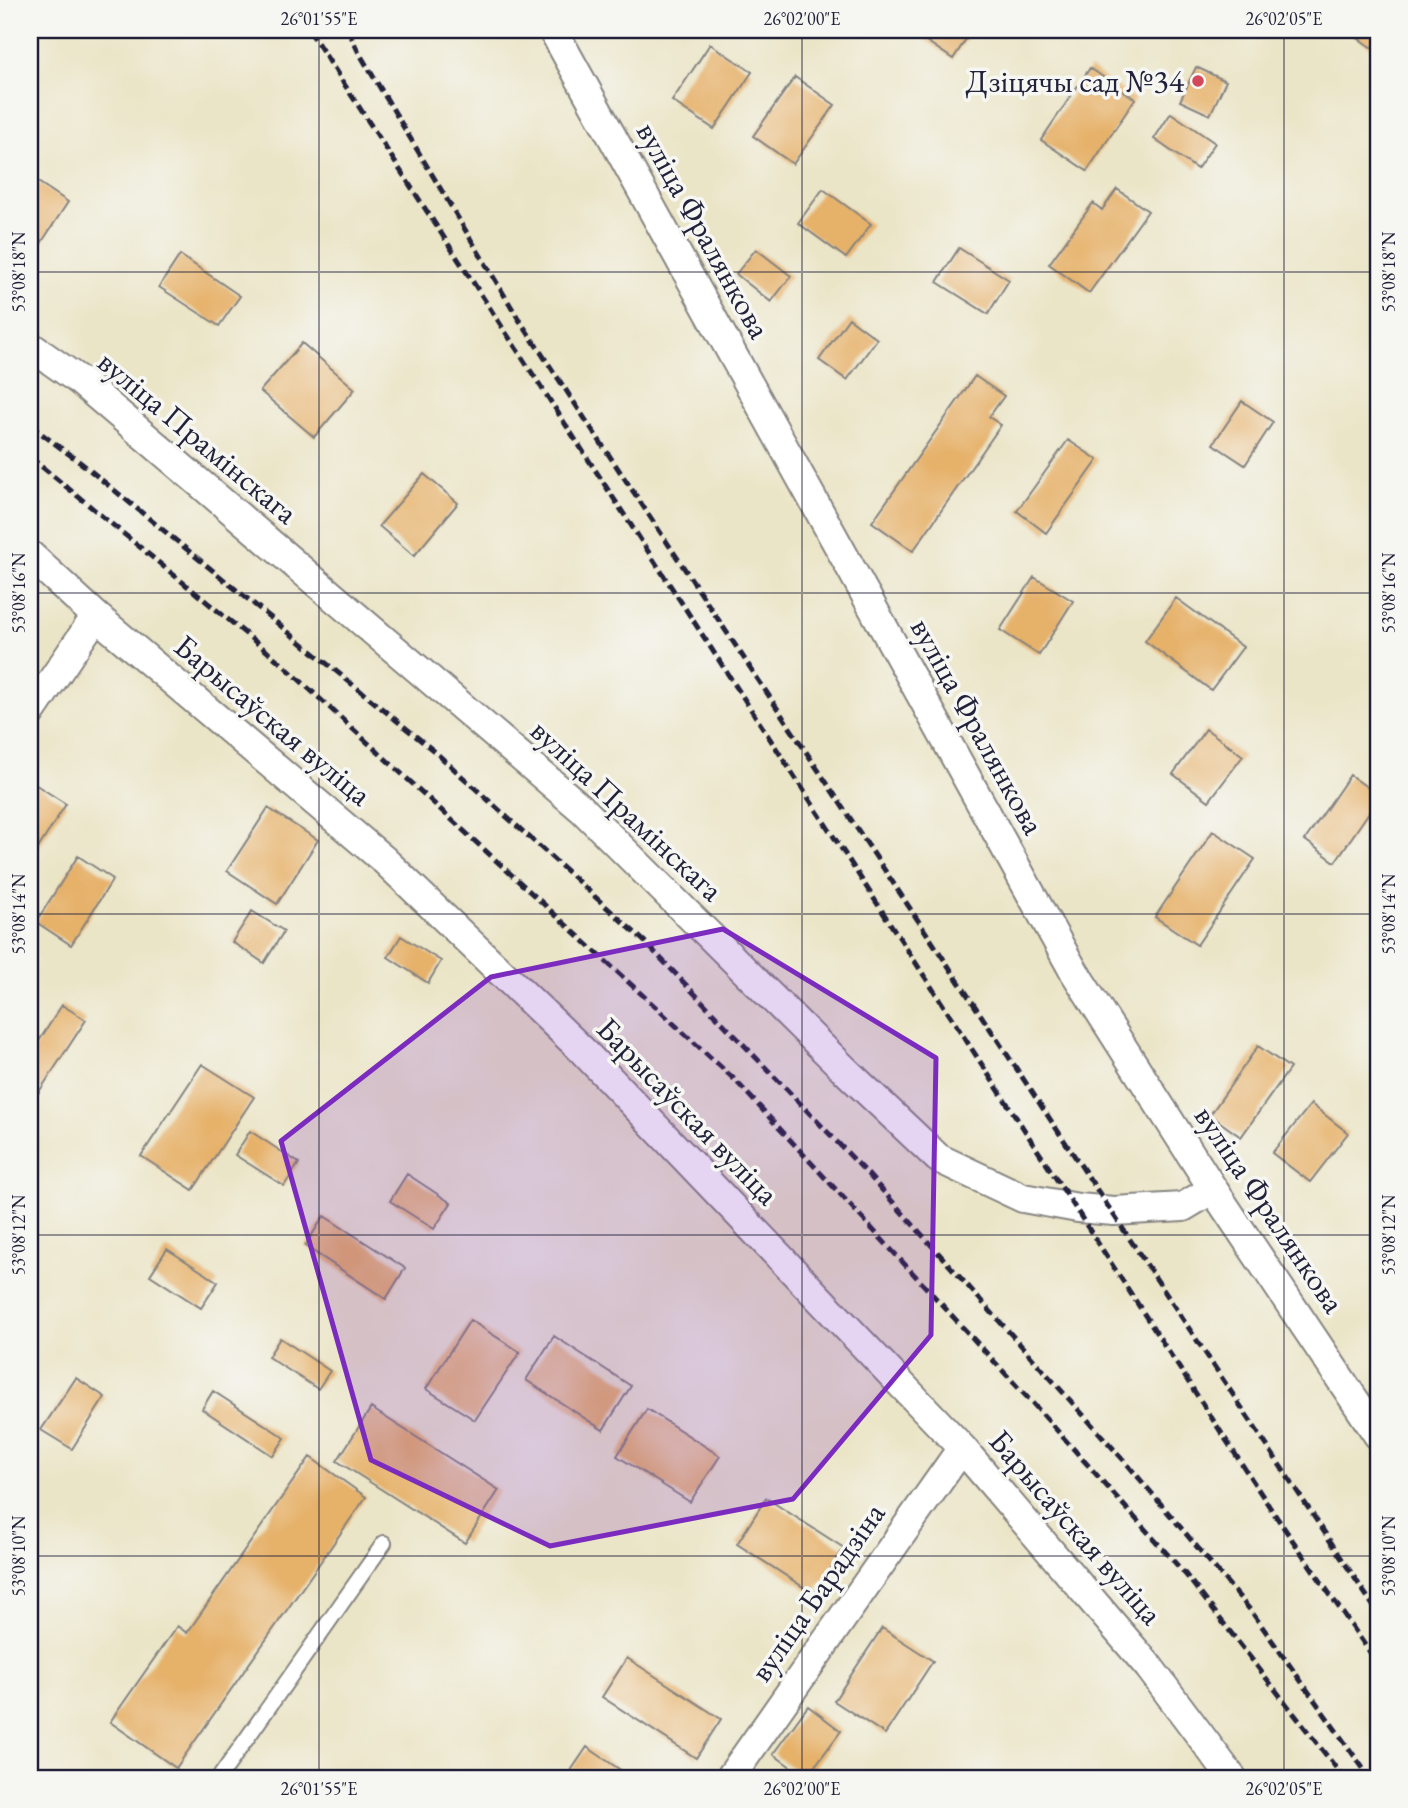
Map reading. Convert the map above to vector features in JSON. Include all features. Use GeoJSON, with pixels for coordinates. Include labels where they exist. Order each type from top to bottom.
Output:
{"type":"FeatureCollection","features":[{"type":"Feature","properties":{"kind":"street","name":"вуліца Фралянкова"},"geometry":{"type":"LineString","coordinates":[[553,30],[1072,968],[1213,1189],[1378,1435]]}},
{"type":"Feature","properties":{"kind":"street","name":"вуліца Прамінскага"},"geometry":{"type":"LineString","coordinates":[[30,346],[80,381],[582,809],[846,1071],[938,1158],[1023,1198],[1078,1208],[1114,1211],[1183,1207],[1213,1189]]}},
{"type":"Feature","properties":{"kind":"street","name":"Барысаўская вуліца"},"geometry":{"type":"LineString","coordinates":[[30,555],[96,616],[384,860],[553,1022],[962,1448],[1149,1667],[1232,1778]]}},
{"type":"Feature","properties":{"kind":"street"},"geometry":{"type":"LineString","coordinates":[[30,713],[96,616]]}},
{"type":"Feature","properties":{"kind":"street","name":"вуліца Барадзіна"},"geometry":{"type":"LineString","coordinates":[[730,1778],[962,1448]]}},
{"type":"Feature","properties":{"kind":"lane"},"geometry":{"type":"LineString","coordinates":[[219,1778],[384,1544]]}},
{"type":"Feature","properties":{"kind":"highlighted area"},"geometry":{"type":"Polygon","coordinates":[[[723,929],[936,1058],[931,1335],[793,1499],[550,1546],[371,1460],[281,1141],[491,977],[723,929]]]}},
{"type":"Feature","properties":{"kind":"building"},"geometry":{"type":"Polygon","coordinates":[[[923,30],[972,30],[953,59],[919,36],[923,30]]]}},
{"type":"Feature","properties":{"kind":"building"},"geometry":{"type":"Polygon","coordinates":[[[1346,30],[1378,30],[1378,40],[1372,48],[1346,30]]]}},
{"type":"Feature","properties":{"kind":"building"},"geometry":{"type":"Polygon","coordinates":[[[710,44],[752,72],[714,129],[672,101],[710,44]]]}},
{"type":"Feature","properties":{"kind":"building"},"geometry":{"type":"Polygon","coordinates":[[[1196,67],[1226,81],[1210,115],[1180,101],[1196,67]]]}},
{"type":"Feature","properties":{"kind":"building"},"geometry":{"type":"Polygon","coordinates":[[[1090,68],[1135,99],[1087,171],[1041,140],[1090,68]]]}},
{"type":"Feature","properties":{"kind":"building"},"geometry":{"type":"Polygon","coordinates":[[[795,77],[835,105],[793,164],[753,136],[795,77]]]}},
{"type":"Feature","properties":{"kind":"building"},"geometry":{"type":"Polygon","coordinates":[[[1171,113],[1215,143],[1197,169],[1154,139],[1171,113]]]}},
{"type":"Feature","properties":{"kind":"building"},"geometry":{"type":"Polygon","coordinates":[[[35,180],[68,202],[30,260],[30,187],[35,180]]]}},
{"type":"Feature","properties":{"kind":"building"},"geometry":{"type":"Polygon","coordinates":[[[823,189],[871,224],[846,258],[798,223],[823,189]]]}},
{"type":"Feature","properties":{"kind":"building"},"geometry":{"type":"Polygon","coordinates":[[[1117,189],[1148,211],[1089,293],[1049,264],[1093,203],[1102,210],[1117,189]]]}},
{"type":"Feature","properties":{"kind":"building"},"geometry":{"type":"Polygon","coordinates":[[[959,248],[1009,280],[988,314],[937,282],[959,248]]]}},
{"type":"Feature","properties":{"kind":"building"},"geometry":{"type":"Polygon","coordinates":[[[756,249],[791,276],[771,302],[736,274],[756,249]]]}},
{"type":"Feature","properties":{"kind":"building"},"geometry":{"type":"Polygon","coordinates":[[[180,255],[240,296],[219,326],[159,287],[180,255]]]}},
{"type":"Feature","properties":{"kind":"building"},"geometry":{"type":"Polygon","coordinates":[[[849,318],[877,339],[847,380],[819,360],[849,318]]]}},
{"type":"Feature","properties":{"kind":"building"},"geometry":{"type":"Polygon","coordinates":[[[302,343],[355,389],[314,437],[260,391],[302,343]]]}},
{"type":"Feature","properties":{"kind":"building"},"geometry":{"type":"Polygon","coordinates":[[[975,376],[1004,396],[989,417],[1001,425],[913,551],[872,522],[975,376]]]}},
{"type":"Feature","properties":{"kind":"building"},"geometry":{"type":"Polygon","coordinates":[[[1242,401],[1273,422],[1245,465],[1213,444],[1242,401]]]}},
{"type":"Feature","properties":{"kind":"building"},"geometry":{"type":"Polygon","coordinates":[[[1068,440],[1098,460],[1046,533],[1017,511],[1068,440]]]}},
{"type":"Feature","properties":{"kind":"building"},"geometry":{"type":"Polygon","coordinates":[[[424,474],[458,503],[414,556],[379,526],[424,474]]]}},
{"type":"Feature","properties":{"kind":"building"},"geometry":{"type":"Polygon","coordinates":[[[1034,577],[1073,601],[1039,655],[1000,630],[1034,577]]]}},
{"type":"Feature","properties":{"kind":"building"},"geometry":{"type":"Polygon","coordinates":[[[1176,598],[1243,647],[1211,690],[1145,641],[1176,598]]]}},
{"type":"Feature","properties":{"kind":"building"},"geometry":{"type":"Polygon","coordinates":[[[1206,729],[1243,756],[1209,801],[1173,774],[1206,729]]]}},
{"type":"Feature","properties":{"kind":"building"},"geometry":{"type":"Polygon","coordinates":[[[1350,775],[1378,795],[1378,799],[1335,862],[1305,840],[1350,775]]]}},
{"type":"Feature","properties":{"kind":"building"},"geometry":{"type":"Polygon","coordinates":[[[30,781],[66,804],[30,861],[30,781]]]}},
{"type":"Feature","properties":{"kind":"building"},"geometry":{"type":"Polygon","coordinates":[[[268,808],[318,840],[277,904],[227,871],[268,808]]]}},
{"type":"Feature","properties":{"kind":"building"},"geometry":{"type":"Polygon","coordinates":[[[1213,831],[1255,859],[1197,945],[1155,917],[1213,831]]]}},
{"type":"Feature","properties":{"kind":"building"},"geometry":{"type":"Polygon","coordinates":[[[78,856],[113,879],[71,945],[36,922],[78,856]]]}},
{"type":"Feature","properties":{"kind":"building"},"geometry":{"type":"Polygon","coordinates":[[[252,911],[284,931],[264,963],[232,942],[252,911]]]}},
{"type":"Feature","properties":{"kind":"building"},"geometry":{"type":"Polygon","coordinates":[[[401,936],[441,961],[428,983],[388,957],[401,936]]]}},
{"type":"Feature","properties":{"kind":"building"},"geometry":{"type":"Polygon","coordinates":[[[62,1005],[86,1020],[33,1101],[30,1098],[30,1055],[62,1005]]]}},
{"type":"Feature","properties":{"kind":"building"},"geometry":{"type":"Polygon","coordinates":[[[1258,1046],[1290,1068],[1241,1137],[1210,1115],[1258,1046]]]}},
{"type":"Feature","properties":{"kind":"building"},"geometry":{"type":"Polygon","coordinates":[[[202,1064],[254,1097],[193,1190],[141,1156],[202,1064]]]}},
{"type":"Feature","properties":{"kind":"building"},"geometry":{"type":"Polygon","coordinates":[[[1311,1104],[1348,1133],[1310,1182],[1272,1153],[1311,1104]]]}},
{"type":"Feature","properties":{"kind":"building"},"geometry":{"type":"Polygon","coordinates":[[[250,1131],[299,1163],[284,1186],[235,1155],[250,1131]]]}},
{"type":"Feature","properties":{"kind":"building"},"geometry":{"type":"Polygon","coordinates":[[[407,1174],[451,1203],[434,1229],[390,1201],[407,1174]]]}},
{"type":"Feature","properties":{"kind":"building"},"geometry":{"type":"Polygon","coordinates":[[[324,1216],[405,1268],[386,1299],[305,1246],[324,1216]]]}},
{"type":"Feature","properties":{"kind":"building"},"geometry":{"type":"Polygon","coordinates":[[[167,1249],[218,1282],[201,1308],[150,1275],[167,1249]]]}},
{"type":"Feature","properties":{"kind":"building"},"geometry":{"type":"Polygon","coordinates":[[[470,1320],[520,1352],[475,1420],[426,1389],[470,1320]]]}},
{"type":"Feature","properties":{"kind":"building"},"geometry":{"type":"Polygon","coordinates":[[[554,1336],[631,1386],[603,1430],[526,1380],[554,1336]]]}},
{"type":"Feature","properties":{"kind":"building"},"geometry":{"type":"Polygon","coordinates":[[[280,1338],[330,1371],[318,1389],[268,1357],[280,1338]]]}},
{"type":"Feature","properties":{"kind":"building"},"geometry":{"type":"Polygon","coordinates":[[[76,1378],[105,1397],[72,1449],[41,1430],[76,1378]]]}},
{"type":"Feature","properties":{"kind":"building"},"geometry":{"type":"Polygon","coordinates":[[[213,1391],[285,1438],[273,1456],[202,1409],[213,1391]]]}},
{"type":"Feature","properties":{"kind":"building"},"geometry":{"type":"Polygon","coordinates":[[[371,1408],[499,1490],[465,1543],[337,1461],[371,1408]]]}},
{"type":"Feature","properties":{"kind":"building"},"geometry":{"type":"Polygon","coordinates":[[[647,1409],[720,1456],[690,1502],[617,1456],[647,1409]]]}},
{"type":"Feature","properties":{"kind":"building"},"geometry":{"type":"Polygon","coordinates":[[[310,1457],[366,1497],[176,1768],[110,1722],[177,1626],[187,1633],[310,1457]]]}},
{"type":"Feature","properties":{"kind":"building"},"geometry":{"type":"Polygon","coordinates":[[[766,1498],[844,1548],[814,1594],[737,1544],[766,1498]]]}},
{"type":"Feature","properties":{"kind":"building"},"geometry":{"type":"Polygon","coordinates":[[[882,1628],[933,1661],[885,1734],[834,1701],[882,1628]]]}},
{"type":"Feature","properties":{"kind":"building"},"geometry":{"type":"Polygon","coordinates":[[[627,1658],[721,1719],[696,1758],[602,1697],[627,1658]]]}},
{"type":"Feature","properties":{"kind":"building"},"geometry":{"type":"Polygon","coordinates":[[[808,1706],[841,1731],[806,1778],[773,1754],[808,1706]]]}},
{"type":"Feature","properties":{"kind":"building"},"geometry":{"type":"Polygon","coordinates":[[[587,1747],[632,1778],[566,1778],[587,1747]]]}},
{"type":"Feature","properties":{"kind":"railway"},"geometry":{"type":"LineString","coordinates":[[309,30],[1271,1509],[1378,1664]]}},
{"type":"Feature","properties":{"kind":"railway"},"geometry":{"type":"LineString","coordinates":[[348,30],[518,318],[1378,1613]]}},
{"type":"Feature","properties":{"kind":"railway"},"geometry":{"type":"LineString","coordinates":[[30,425],[81,463],[434,751],[644,941],[865,1171],[1128,1465],[1251,1611],[1370,1778]]}},
{"type":"Feature","properties":{"kind":"railway"},"geometry":{"type":"LineString","coordinates":[[30,457],[280,662],[735,1080],[1037,1408],[1186,1575],[1344,1778]]}},
{"type":"Feature","properties":{"kind":"place","name":"Дзіцячы сад №34"},"geometry":{"type":"Point","coordinates":[1198,81]}}]}
